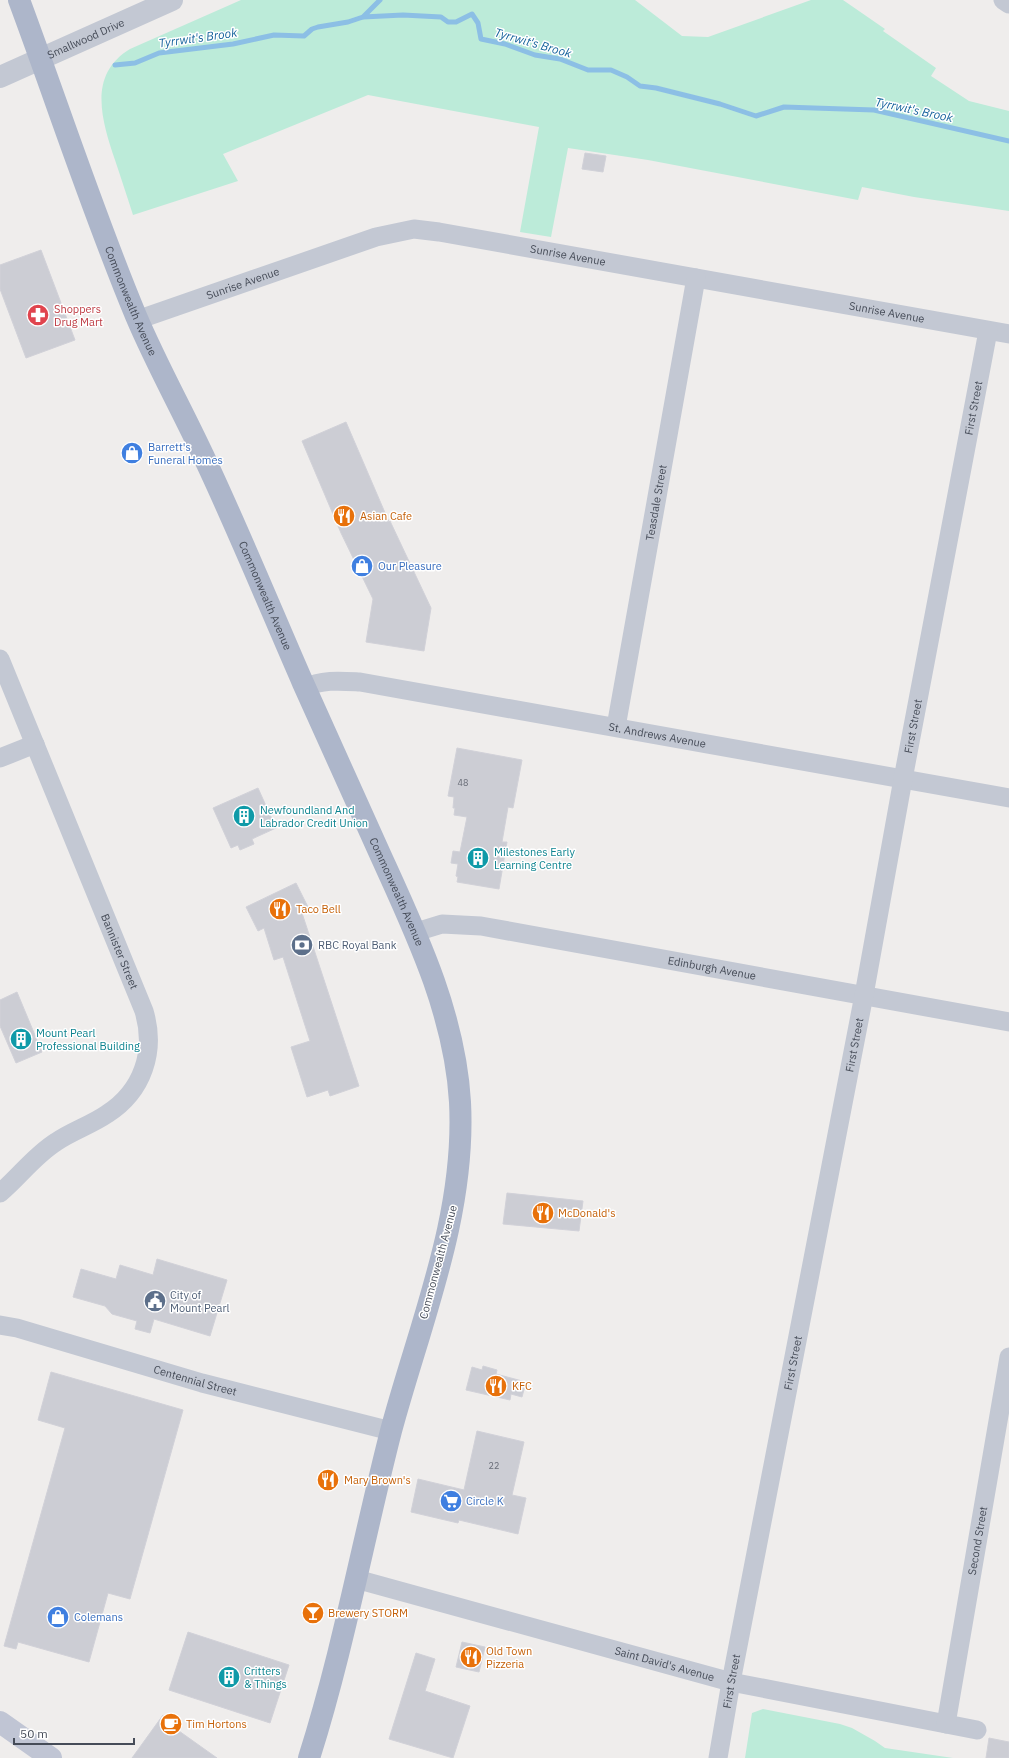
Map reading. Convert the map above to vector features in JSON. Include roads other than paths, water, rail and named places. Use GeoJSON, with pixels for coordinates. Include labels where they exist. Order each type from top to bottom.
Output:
{"type":"FeatureCollection","features":[{"type":"Feature","properties":{"kind":"main road","name":"Commonwealth Avenue"},"geometry":{"type":"LineString","coordinates":[[19,0],[87,189],[137,320],[209,467],[306,688],[416,932],[442,1004],[451,1043],[460,1102],[458,1168],[453,1208],[444,1248],[391,1431],[324,1710],[309,1758]]}},
{"type":"Feature","properties":{"kind":"main road"},"geometry":{"type":"LineString","coordinates":[[0,1722],[51,1758]]}},
{"type":"Feature","properties":{"kind":"street","name":"Smallwood Drive"},"geometry":{"type":"LineString","coordinates":[[0,77],[172,0]]}},
{"type":"Feature","properties":{"kind":"street"},"geometry":{"type":"LineString","coordinates":[[1003,0],[1009,4]]}},
{"type":"Feature","properties":{"kind":"street","name":"Sunrise Avenue"},"geometry":{"type":"LineString","coordinates":[[137,320],[376,237],[414,229],[454,234],[1009,334]]}},
{"type":"Feature","properties":{"kind":"street","name":"Teasdale Street"},"geometry":{"type":"LineString","coordinates":[[616,728],[696,278]]}},
{"type":"Feature","properties":{"kind":"street","name":"First Street"},"geometry":{"type":"LineString","coordinates":[[718,1758],[731,1682],[864,995],[903,779],[988,331]]}},
{"type":"Feature","properties":{"kind":"street","name":"Bannister Street"},"geometry":{"type":"LineString","coordinates":[[0,659],[144,1011],[149,1041],[144,1070],[130,1095],[108,1114],[46,1149],[28,1164],[0,1193]]}},
{"type":"Feature","properties":{"kind":"street","name":"St. Andrews Avenue"},"geometry":{"type":"LineString","coordinates":[[306,688],[313,684],[326,682],[360,682],[1009,798]]}},
{"type":"Feature","properties":{"kind":"street"},"geometry":{"type":"LineString","coordinates":[[0,758],[35,744]]}},
{"type":"Feature","properties":{"kind":"street","name":"Edinburgh Avenue"},"geometry":{"type":"LineString","coordinates":[[416,932],[442,924],[480,926],[1009,1022]]}},
{"type":"Feature","properties":{"kind":"street","name":"Centennial Street"},"geometry":{"type":"LineString","coordinates":[[0,1325],[17,1328],[202,1383],[391,1431]]}},
{"type":"Feature","properties":{"kind":"street","name":"Second Street"},"geometry":{"type":"LineString","coordinates":[[946,1724],[1009,1357]]}},
{"type":"Feature","properties":{"kind":"street","name":"Saint David's Avenue"},"geometry":{"type":"LineString","coordinates":[[356,1579],[731,1682],[977,1730]]}},
{"type":"Feature","properties":{"kind":"waterway"},"geometry":{"type":"LineString","coordinates":[[363,17],[380,0]]}},
{"type":"Feature","properties":{"kind":"waterway","name":"Tyrrwit's Brook"},"geometry":{"type":"LineString","coordinates":[[115,65],[135,63],[159,53],[233,44],[274,35],[304,36],[312,29],[318,27],[348,22],[363,17],[403,15],[441,17],[448,22],[456,22],[472,14],[478,23],[481,39],[505,44],[535,55],[560,59],[588,70],[611,70],[627,77],[640,86],[656,88],[720,104],[756,116],[784,107],[874,110],[1009,141]]}},
{"type":"Feature","properties":{"kind":"place","name":"Shoppers Drug Mart"},"geometry":{"type":"Point","coordinates":[38,315]}},
{"type":"Feature","properties":{"kind":"place","name":"Barrett's Funeral Homes"},"geometry":{"type":"Point","coordinates":[132,453]}},
{"type":"Feature","properties":{"kind":"place","name":"Asian Cafe"},"geometry":{"type":"Point","coordinates":[344,516]}},
{"type":"Feature","properties":{"kind":"place","name":"Our Pleasure"},"geometry":{"type":"Point","coordinates":[362,566]}},
{"type":"Feature","properties":{"kind":"place","name":"Newfoundland And Labrador Credit Union"},"geometry":{"type":"Point","coordinates":[244,816]}},
{"type":"Feature","properties":{"kind":"place","name":"Milestones Early Learning Centre"},"geometry":{"type":"Point","coordinates":[478,858]}},
{"type":"Feature","properties":{"kind":"place","name":"Taco Bell"},"geometry":{"type":"Point","coordinates":[280,909]}},
{"type":"Feature","properties":{"kind":"place","name":"RBC Royal Bank"},"geometry":{"type":"Point","coordinates":[302,945]}},
{"type":"Feature","properties":{"kind":"place","name":"Mount Pearl Professional Building"},"geometry":{"type":"Point","coordinates":[21,1039]}},
{"type":"Feature","properties":{"kind":"place","name":"McDonald's"},"geometry":{"type":"Point","coordinates":[543,1213]}},
{"type":"Feature","properties":{"kind":"place","name":"City of Mount Pearl"},"geometry":{"type":"Point","coordinates":[155,1301]}},
{"type":"Feature","properties":{"kind":"place","name":"KFC"},"geometry":{"type":"Point","coordinates":[496,1386]}},
{"type":"Feature","properties":{"kind":"place","name":"Mary Brown's"},"geometry":{"type":"Point","coordinates":[328,1480]}},
{"type":"Feature","properties":{"kind":"place","name":"Circle K"},"geometry":{"type":"Point","coordinates":[451,1501]}},
{"type":"Feature","properties":{"kind":"place","name":"Brewery STORM"},"geometry":{"type":"Point","coordinates":[313,1613]}},
{"type":"Feature","properties":{"kind":"place","name":"Colemans"},"geometry":{"type":"Point","coordinates":[58,1617]}},
{"type":"Feature","properties":{"kind":"place","name":"Old Town Pizzeria"},"geometry":{"type":"Point","coordinates":[471,1657]}},
{"type":"Feature","properties":{"kind":"place","name":"Critters & Things"},"geometry":{"type":"Point","coordinates":[229,1677]}},
{"type":"Feature","properties":{"kind":"place","name":"Tim Hortons"},"geometry":{"type":"Point","coordinates":[171,1724]}}]}
